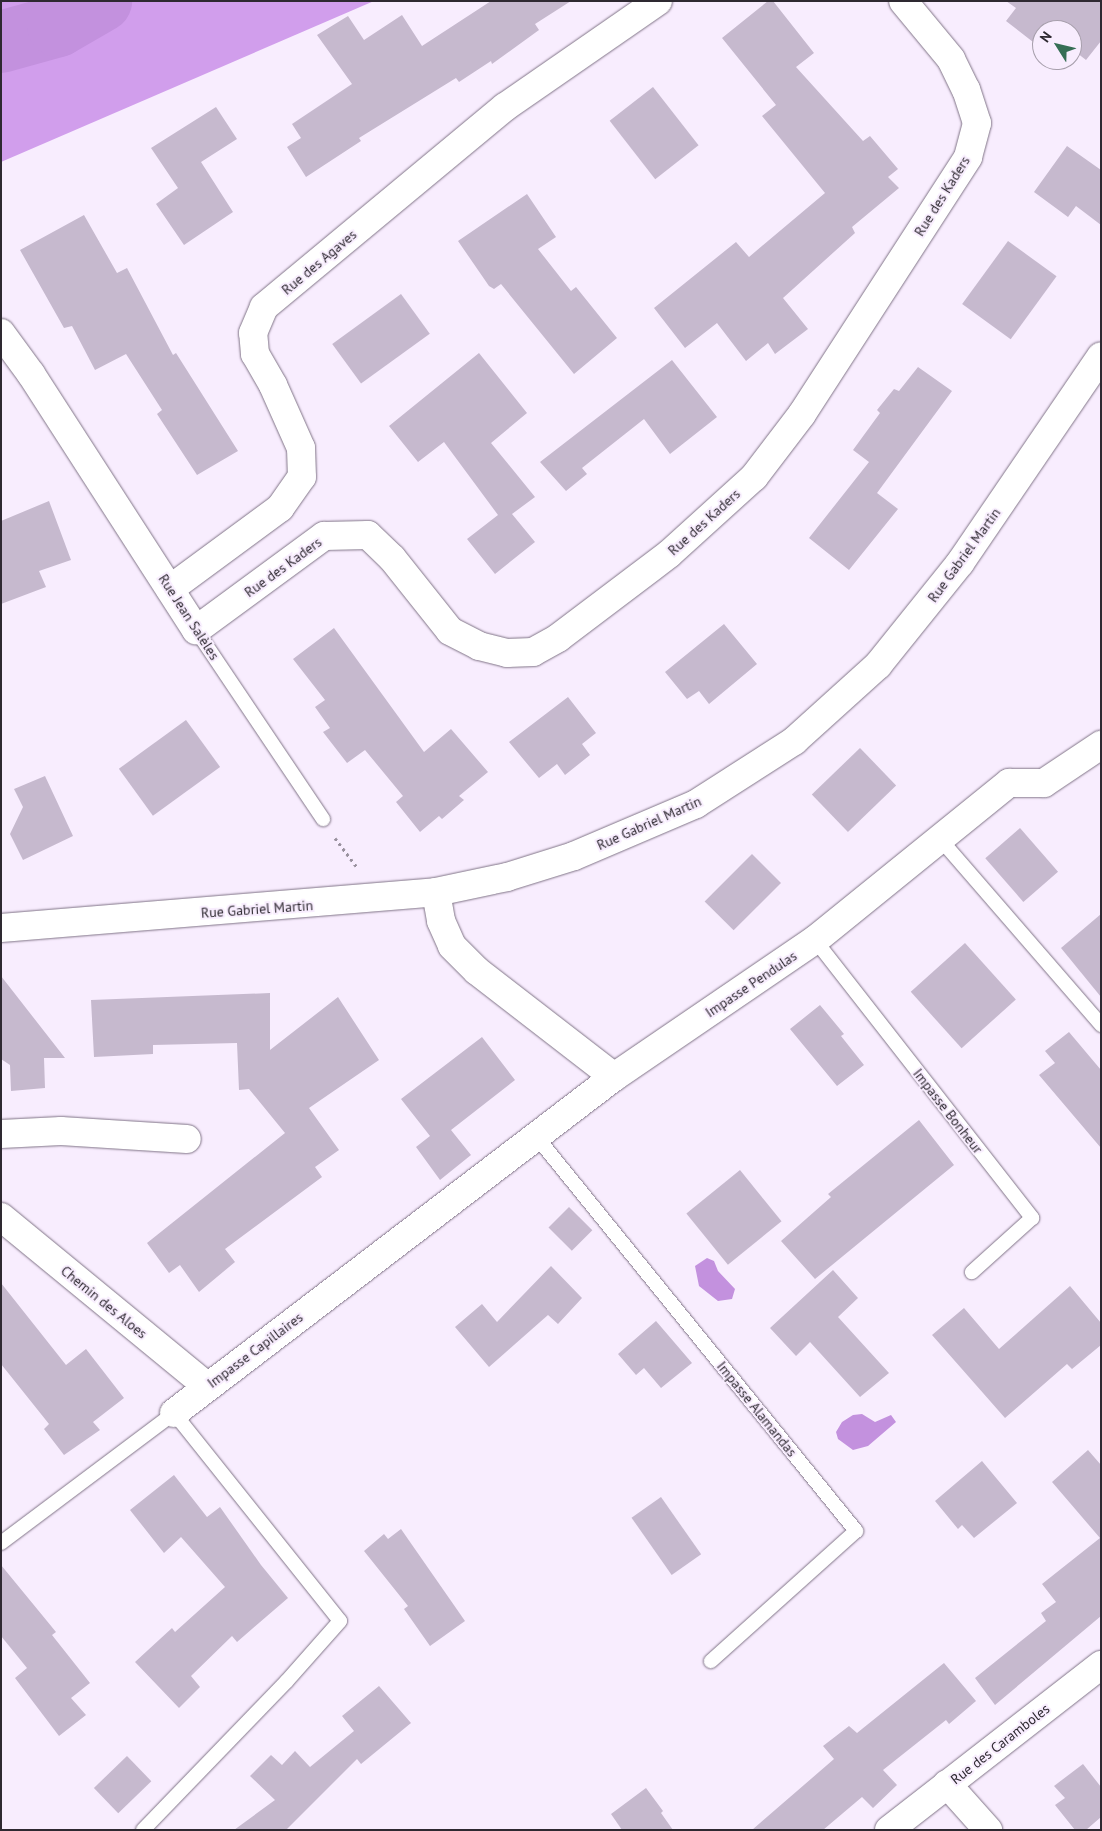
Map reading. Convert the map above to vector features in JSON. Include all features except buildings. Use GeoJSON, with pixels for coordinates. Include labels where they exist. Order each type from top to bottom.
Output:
{"type":"FeatureCollection","features":[{"type":"Feature","properties":{"kind":"street","name":"Rue des Agaves"},"geometry":{"type":"LineString","coordinates":[[170,589],[280,508],[302,477],[301,448],[273,385],[255,354],[253,332],[264,308],[504,107],[658,1]]}},
{"type":"Feature","properties":{"kind":"street","name":"Rue des Kaders"},"geometry":{"type":"LineString","coordinates":[[196,630],[324,536],[368,535],[392,558],[450,631],[479,646],[507,654],[533,652],[558,638],[669,554],[754,477],[802,414],[968,157],[977,123],[966,90],[951,59],[903,1]]}},
{"type":"Feature","properties":{"kind":"street","name":"Rue Jean Salèles"},"geometry":{"type":"LineString","coordinates":[[1,333],[31,374],[196,630]]}},
{"type":"Feature","properties":{"kind":"street","name":"Rue Gabriel Martin"},"geometry":{"type":"LineString","coordinates":[[1,928],[372,900],[436,892],[507,877],[574,856],[696,804],[794,741],[878,665],[960,563],[1101,356]]}},
{"type":"Feature","properties":{"kind":"street","name":"Impasse Pendulas"},"geometry":{"type":"LineString","coordinates":[[614,1077],[815,940],[941,840],[1009,783],[1044,783],[1101,745]]}},
{"type":"Feature","properties":{"kind":"street"},"geometry":{"type":"LineString","coordinates":[[436,892],[441,921],[452,946],[477,971],[614,1077]]}},
{"type":"Feature","properties":{"kind":"street","name":"Impasse Capillaires"},"geometry":{"type":"LineString","coordinates":[[174,1413],[535,1135],[614,1077]]}},
{"type":"Feature","properties":{"kind":"street"},"geometry":{"type":"LineString","coordinates":[[1,1134],[61,1132],[187,1139]]}},
{"type":"Feature","properties":{"kind":"street","name":"Chemin des Aloes"},"geometry":{"type":"LineString","coordinates":[[1,1217],[207,1386]]}},
{"type":"Feature","properties":{"kind":"street","name":"Rue des Caramboles"},"geometry":{"type":"LineString","coordinates":[[988,1830],[947,1784],[1101,1665]]}},
{"type":"Feature","properties":{"kind":"street"},"geometry":{"type":"LineString","coordinates":[[889,1830],[947,1784]]}},
{"type":"Feature","properties":{"kind":"lane","name":"Rue Jean Salèles"},"geometry":{"type":"LineString","coordinates":[[196,630],[323,819]]}},
{"type":"Feature","properties":{"kind":"lane"},"geometry":{"type":"LineString","coordinates":[[941,840],[1101,1025]]}},
{"type":"Feature","properties":{"kind":"lane","name":"Impasse Bonheur"},"geometry":{"type":"LineString","coordinates":[[815,940],[1032,1218],[972,1272]]}},
{"type":"Feature","properties":{"kind":"lane","name":"Impasse Alamandas"},"geometry":{"type":"LineString","coordinates":[[535,1135],[856,1531],[711,1661]]}},
{"type":"Feature","properties":{"kind":"lane"},"geometry":{"type":"LineString","coordinates":[[1,1543],[174,1413],[340,1621],[286,1682],[143,1830]]}},
{"type":"Feature","properties":{"kind":"path"},"geometry":{"type":"LineString","coordinates":[[323,819],[351,862],[369,875],[372,900]]}},
{"type":"Feature","properties":{"kind":"shaded area"},"geometry":{"type":"Polygon","coordinates":[[[1,1],[374,1],[1,162],[1,1]]]}},
{"type":"Feature","properties":{"kind":"shaded area"},"geometry":{"type":"Polygon","coordinates":[[[707,1258],[714,1261],[718,1271],[735,1289],[732,1299],[718,1301],[699,1286],[695,1266],[707,1258]]]}},
{"type":"Feature","properties":{"kind":"shaded area"},"geometry":{"type":"Polygon","coordinates":[[[862,1414],[875,1422],[891,1415],[896,1422],[868,1446],[853,1450],[838,1439],[836,1432],[842,1422],[853,1415],[862,1414]]]}},
{"type":"Feature","properties":{"kind":"waterway"},"geometry":{"type":"LineString","coordinates":[[1,42],[58,26],[101,1]]}}]}
